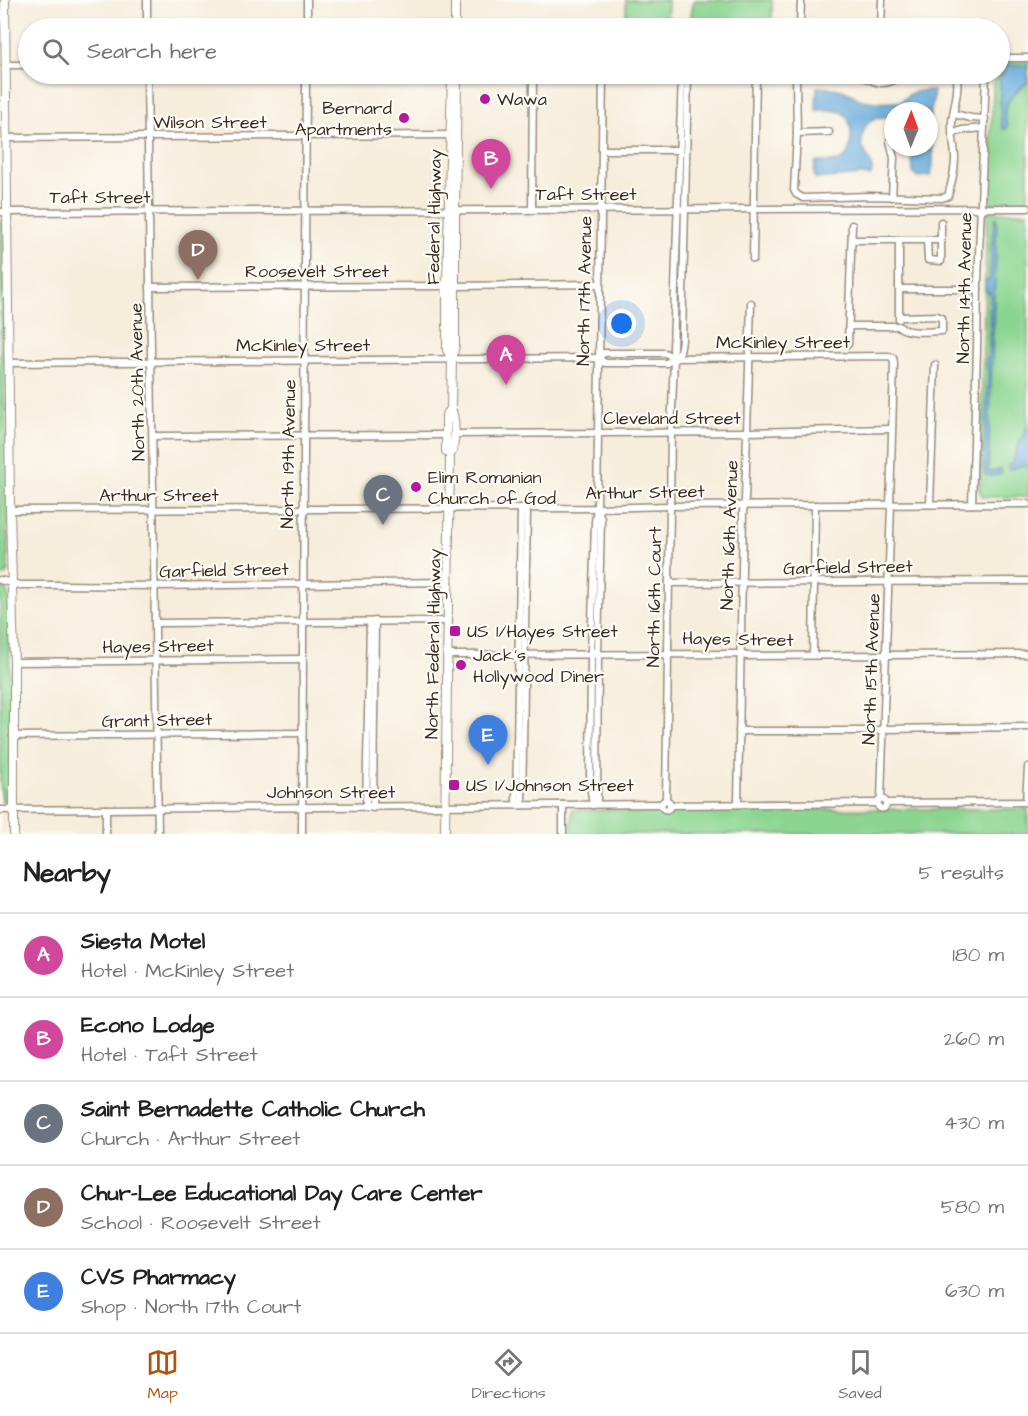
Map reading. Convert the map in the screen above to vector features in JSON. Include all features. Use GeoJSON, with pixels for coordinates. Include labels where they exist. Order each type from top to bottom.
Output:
{"type":"FeatureCollection","features":[{"type":"Feature","properties":{"kind":"main road"},"geometry":{"type":"LineString","coordinates":[[5,0],[6,138],[3,212],[14,662],[14,834]]}},
{"type":"Feature","properties":{"kind":"main road"},"geometry":{"type":"LineString","coordinates":[[455,0],[455,18]]}},
{"type":"Feature","properties":{"kind":"main road","name":"Federal Highway"},"geometry":{"type":"LineString","coordinates":[[452,84],[450,135],[452,211]]}},
{"type":"Feature","properties":{"kind":"main road","name":"Federal Highway"},"geometry":{"type":"LineString","coordinates":[[450,455],[446,451],[450,434],[447,415],[451,409],[452,360],[447,350],[457,84]]}},
{"type":"Feature","properties":{"kind":"main road","name":"North Federal Highway"},"geometry":{"type":"LineString","coordinates":[[445,834],[450,455]]}},
{"type":"Feature","properties":{"kind":"street"},"geometry":{"type":"LineString","coordinates":[[147,0],[147,18]]}},
{"type":"Feature","properties":{"kind":"street"},"geometry":{"type":"LineString","coordinates":[[307,0],[307,18]]}},
{"type":"Feature","properties":{"kind":"street"},"geometry":{"type":"LineString","coordinates":[[800,18],[801,0]]}},
{"type":"Feature","properties":{"kind":"street"},"geometry":{"type":"LineString","coordinates":[[881,18],[882,0]]}},
{"type":"Feature","properties":{"kind":"street"},"geometry":{"type":"LineString","coordinates":[[1010,58],[1028,58]]}},
{"type":"Feature","properties":{"kind":"street"},"geometry":{"type":"LineString","coordinates":[[5,65],[18,65]]}},
{"type":"Feature","properties":{"kind":"street","name":"North 20th Avenue"},"geometry":{"type":"LineString","coordinates":[[147,84],[158,834]]}},
{"type":"Feature","properties":{"kind":"street","name":"North 19th Avenue"},"geometry":{"type":"LineString","coordinates":[[302,834],[306,84]]}},
{"type":"Feature","properties":{"kind":"street"},"geometry":{"type":"LineString","coordinates":[[532,210],[533,84]]}},
{"type":"Feature","properties":{"kind":"street","name":"North 17th Avenue"},"geometry":{"type":"LineString","coordinates":[[593,805],[590,785],[597,508],[603,84]]}},
{"type":"Feature","properties":{"kind":"street","name":"North 16th Court"},"geometry":{"type":"LineString","coordinates":[[666,803],[676,216],[682,209],[679,150],[682,84]]}},
{"type":"Feature","properties":{"kind":"street","name":"North 16th Court"},"geometry":{"type":"LineString","coordinates":[[682,346],[682,209],[688,84]]}},
{"type":"Feature","properties":{"kind":"street"},"geometry":{"type":"LineString","coordinates":[[753,259],[756,84]]}},
{"type":"Feature","properties":{"kind":"street"},"geometry":{"type":"LineString","coordinates":[[796,84],[797,133],[794,190],[803,198],[870,196],[942,198],[948,196],[955,159],[952,134],[957,84]]}},
{"type":"Feature","properties":{"kind":"street","name":"North 14th Avenue"},"geometry":{"type":"LineString","coordinates":[[972,504],[986,84]]}},
{"type":"Feature","properties":{"kind":"street"},"geometry":{"type":"LineString","coordinates":[[954,114],[985,118]]}},
{"type":"Feature","properties":{"kind":"street"},"geometry":{"type":"LineString","coordinates":[[964,117],[965,129]]}},
{"type":"Feature","properties":{"kind":"street"},"geometry":{"type":"LineString","coordinates":[[952,134],[965,129],[984,128]]}},
{"type":"Feature","properties":{"kind":"street"},"geometry":{"type":"LineString","coordinates":[[797,133],[829,132]]}},
{"type":"Feature","properties":{"kind":"street","name":"Wilson Street"},"geometry":{"type":"LineString","coordinates":[[6,138],[450,135]]}},
{"type":"Feature","properties":{"kind":"street"},"geometry":{"type":"LineString","coordinates":[[602,150],[679,150]]}},
{"type":"Feature","properties":{"kind":"street"},"geometry":{"type":"LineString","coordinates":[[892,197],[894,156]]}},
{"type":"Feature","properties":{"kind":"street","name":"Taft Street"},"geometry":{"type":"LineString","coordinates":[[3,212],[1028,208]]}},
{"type":"Feature","properties":{"kind":"street"},"geometry":{"type":"LineString","coordinates":[[927,240],[928,260],[941,261],[941,222]]}},
{"type":"Feature","properties":{"kind":"street"},"geometry":{"type":"LineString","coordinates":[[848,344],[852,225]]}},
{"type":"Feature","properties":{"kind":"street"},"geometry":{"type":"LineString","coordinates":[[852,240],[941,240]]}},
{"type":"Feature","properties":{"kind":"street"},"geometry":{"type":"LineString","coordinates":[[898,326],[900,317],[899,241]]}},
{"type":"Feature","properties":{"kind":"street","name":"Roosevelt Street"},"geometry":{"type":"LineString","coordinates":[[150,287],[599,284]]}},
{"type":"Feature","properties":{"kind":"street"},"geometry":{"type":"LineString","coordinates":[[900,289],[978,289]]}},
{"type":"Feature","properties":{"kind":"street","name":"North 16th Avenue"},"geometry":{"type":"LineString","coordinates":[[738,804],[743,506],[751,303]]}},
{"type":"Feature","properties":{"kind":"street"},"geometry":{"type":"LineString","coordinates":[[849,326],[898,326],[911,332],[942,331],[942,318],[937,316],[900,317]]}},
{"type":"Feature","properties":{"kind":"street"},"geometry":{"type":"LineString","coordinates":[[682,346],[689,358]]}},
{"type":"Feature","properties":{"kind":"street"},"geometry":{"type":"LineString","coordinates":[[674,358],[682,346]]}},
{"type":"Feature","properties":{"kind":"street","name":"McKinley Street"},"geometry":{"type":"LineString","coordinates":[[8,363],[598,358],[605,363],[667,363],[674,358],[889,356],[893,358]]}},
{"type":"Feature","properties":{"kind":"street","name":"North 15th Avenue"},"geometry":{"type":"LineString","coordinates":[[882,802],[893,358]]}},
{"type":"Feature","properties":{"kind":"street"},"geometry":{"type":"LineString","coordinates":[[930,504],[935,365]]}},
{"type":"Feature","properties":{"kind":"street","name":"Cleveland Street"},"geometry":{"type":"LineString","coordinates":[[153,436],[597,434],[891,429]]}},
{"type":"Feature","properties":{"kind":"street","name":"Arthur Street"},"geometry":{"type":"LineString","coordinates":[[10,510],[1028,504]]}},
{"type":"Feature","properties":{"kind":"street"},"geometry":{"type":"LineString","coordinates":[[813,655],[815,505]]}},
{"type":"Feature","properties":{"kind":"street"},"geometry":{"type":"LineString","coordinates":[[519,805],[524,508]]}},
{"type":"Feature","properties":{"kind":"street","name":"Garfield Street"},"geometry":{"type":"LineString","coordinates":[[0,580],[12,584],[30,585],[155,586],[449,582]]}},
{"type":"Feature","properties":{"kind":"street","name":"Garfield Street"},"geometry":{"type":"LineString","coordinates":[[669,584],[1028,580]]}},
{"type":"Feature","properties":{"kind":"street"},"geometry":{"type":"LineString","coordinates":[[370,808],[373,621]]}},
{"type":"Feature","properties":{"kind":"street"},"geometry":{"type":"LineString","coordinates":[[156,623],[449,621]]}},
{"type":"Feature","properties":{"kind":"street","name":"Hayes Street"},"geometry":{"type":"LineString","coordinates":[[448,655],[1028,654]]}},
{"type":"Feature","properties":{"kind":"street","name":"Hayes Street"},"geometry":{"type":"LineString","coordinates":[[14,662],[302,659]]}},
{"type":"Feature","properties":{"kind":"street"},"geometry":{"type":"LineString","coordinates":[[739,731],[1028,728]]}},
{"type":"Feature","properties":{"kind":"street","name":"Grant Street"},"geometry":{"type":"LineString","coordinates":[[13,736],[302,733]]}},
{"type":"Feature","properties":{"kind":"street"},"geometry":{"type":"LineString","coordinates":[[1027,802],[1028,767]]}},
{"type":"Feature","properties":{"kind":"street","name":"Johnson Street"},"geometry":{"type":"LineString","coordinates":[[0,810],[370,808],[666,803],[1027,802]]}},
{"type":"Feature","properties":{"kind":"street"},"geometry":{"type":"LineString","coordinates":[[563,805],[563,834]]}},
{"type":"Feature","properties":{"kind":"street"},"geometry":{"type":"LineString","coordinates":[[106,809],[106,834]]}},
{"type":"Feature","properties":{"kind":"green space"},"geometry":{"type":"Polygon","coordinates":[[[626,0],[668,0],[667,18],[626,18],[626,0]]]}},
{"type":"Feature","properties":{"kind":"green space"},"geometry":{"type":"Polygon","coordinates":[[[694,0],[772,0],[772,18],[691,18],[694,0]]]}},
{"type":"Feature","properties":{"kind":"green space"},"geometry":{"type":"Polygon","coordinates":[[[1010,61],[1028,61],[1028,204],[987,203],[993,84],[1010,84],[1010,61]]]}},
{"type":"Feature","properties":{"kind":"green space"},"geometry":{"type":"Polygon","coordinates":[[[987,212],[1028,212],[1028,497],[983,497],[979,491],[987,212]]]}},
{"type":"Feature","properties":{"kind":"green space"},"geometry":{"type":"Polygon","coordinates":[[[0,221],[3,221],[8,571],[1,576],[0,576],[0,221]]]}},
{"type":"Feature","properties":{"kind":"green space"},"geometry":{"type":"Polygon","coordinates":[[[0,584],[6,589],[9,600],[11,799],[9,803],[2,802],[0,782],[0,584]]]}},
{"type":"Feature","properties":{"kind":"green space"},"geometry":{"type":"Polygon","coordinates":[[[1028,809],[1028,834],[572,834],[572,810],[1028,809]]]}},
{"type":"Feature","properties":{"kind":"water"},"geometry":{"type":"Polygon","coordinates":[[[1010,65],[1028,65],[1028,82],[1007,104],[1005,118],[1008,127],[1006,129],[1003,129],[1000,117],[1000,84],[1010,84],[1010,65]]]}},
{"type":"Feature","properties":{"kind":"water"},"geometry":{"type":"Polygon","coordinates":[[[817,87],[838,89],[862,100],[882,102],[900,101],[910,94],[924,90],[933,91],[934,97],[933,102],[884,102],[884,117],[872,120],[864,130],[862,145],[871,165],[870,176],[816,179],[814,176],[815,163],[832,162],[845,157],[850,145],[851,130],[847,118],[841,112],[816,110],[817,87]]]}},
{"type":"Feature","properties":{"kind":"water"},"geometry":{"type":"Polygon","coordinates":[[[914,156],[933,156],[930,176],[916,177],[913,173],[912,159],[914,156]]]}},
{"type":"Feature","properties":{"kind":"water"},"geometry":{"type":"Polygon","coordinates":[[[995,218],[997,223],[988,471],[1001,469],[1002,473],[992,476],[985,475],[983,467],[990,292],[985,292],[985,281],[990,280],[995,218]]]}},
{"type":"Feature","properties":{"kind":"water"},"geometry":{"type":"Polygon","coordinates":[[[1028,421],[1028,465],[1009,470],[1008,465],[1014,459],[1028,421]]]}},
{"type":"Feature","properties":{"kind":"place","name":"Wawa"},"geometry":{"type":"Point","coordinates":[485,99]}},
{"type":"Feature","properties":{"kind":"place","name":"Bernard Apartments"},"geometry":{"type":"Point","coordinates":[404,118]}},
{"type":"Feature","properties":{"kind":"place","name":"Econo Lodge"},"geometry":{"type":"Point","coordinates":[491,189]}},
{"type":"Feature","properties":{"kind":"place","name":"Chur-Lee Educational Day Care Center"},"geometry":{"type":"Point","coordinates":[198,280]}},
{"type":"Feature","properties":{"kind":"place","name":"Siesta Motel"},"geometry":{"type":"Point","coordinates":[506,385]}},
{"type":"Feature","properties":{"kind":"place","name":"Elim Romanian Church of God"},"geometry":{"type":"Point","coordinates":[416,487]}},
{"type":"Feature","properties":{"kind":"place","name":"Saint Bernadette Catholic Church"},"geometry":{"type":"Point","coordinates":[383,525]}},
{"type":"Feature","properties":{"kind":"place","name":"US 1/Hayes Street"},"geometry":{"type":"Point","coordinates":[455,631]}},
{"type":"Feature","properties":{"kind":"place","name":"Jack's Hollywood Diner"},"geometry":{"type":"Point","coordinates":[461,665]}},
{"type":"Feature","properties":{"kind":"place","name":"CVS Pharmacy"},"geometry":{"type":"Point","coordinates":[488,765]}},
{"type":"Feature","properties":{"kind":"place","name":"US 1/Johnson Street"},"geometry":{"type":"Point","coordinates":[454,785]}}]}
